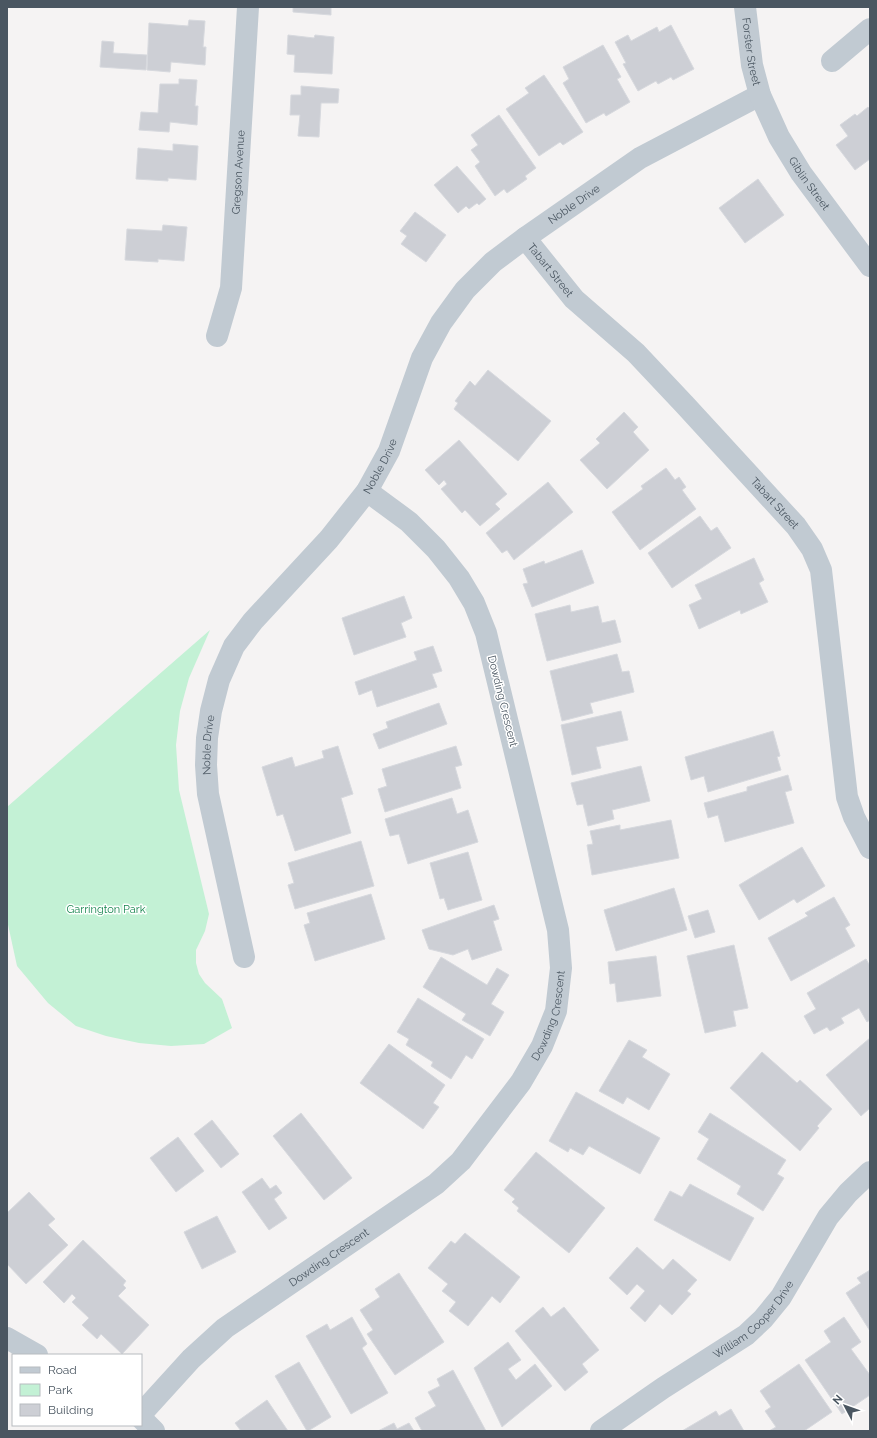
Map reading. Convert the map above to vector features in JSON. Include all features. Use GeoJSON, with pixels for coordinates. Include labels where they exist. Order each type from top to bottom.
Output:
{"type":"FeatureCollection","features":[{"type":"Feature","properties":{"kind":"street","name":"Gregson Avenue"},"geometry":{"type":"LineString","coordinates":[[217,336],[230,288],[248,7]]}},
{"type":"Feature","properties":{"kind":"street","name":"Forster Street"},"geometry":{"type":"LineString","coordinates":[[745,7],[752,65],[760,95]]}},
{"type":"Feature","properties":{"kind":"street"},"geometry":{"type":"LineString","coordinates":[[832,61],[870,29]]}},
{"type":"Feature","properties":{"kind":"street","name":"Noble Drive"},"geometry":{"type":"LineString","coordinates":[[244,957],[208,794],[206,765],[207,738],[211,711],[219,680],[234,646],[253,621],[330,539],[368,491],[389,451],[422,358],[441,323],[465,290],[493,262],[640,158],[760,95]]}},
{"type":"Feature","properties":{"kind":"street","name":"Giblin Street"},"geometry":{"type":"LineString","coordinates":[[760,95],[779,137],[801,173],[870,266]]}},
{"type":"Feature","properties":{"kind":"street","name":"Tabart Street"},"geometry":{"type":"LineString","coordinates":[[525,238],[574,299],[636,353],[680,399],[796,526],[812,549],[821,570],[847,797],[854,817],[870,848]]}},
{"type":"Feature","properties":{"kind":"street","name":"Dowding Crescent"},"geometry":{"type":"LineString","coordinates":[[142,1413],[191,1359],[225,1328],[436,1184],[461,1161],[522,1082],[542,1046],[556,1011],[561,968],[558,930],[486,633],[474,603],[459,578],[436,549],[409,522],[368,491]]}},
{"type":"Feature","properties":{"kind":"street","name":"William Cooper Drive"},"geometry":{"type":"LineString","coordinates":[[601,1431],[663,1388],[746,1335],[763,1319],[781,1297],[828,1217],[848,1193],[870,1172]]}},
{"type":"Feature","properties":{"kind":"street"},"geometry":{"type":"LineString","coordinates":[[7,1338],[35,1354]]}},
{"type":"Feature","properties":{"kind":"street"},"geometry":{"type":"LineString","coordinates":[[142,1419],[154,1431]]}},
{"type":"Feature","properties":{"kind":"green space","name":"Garrington Park"},"geometry":{"type":"Polygon","coordinates":[[[210,630],[189,678],[180,711],[176,745],[179,790],[209,914],[205,931],[196,950],[196,963],[199,974],[205,983],[222,999],[232,1028],[204,1044],[171,1046],[139,1043],[106,1036],[76,1026],[48,1003],[17,966],[7,920],[7,807],[210,630]]]}},
{"type":"Feature","properties":{"kind":"building"},"geometry":{"type":"Polygon","coordinates":[[[293,7],[331,7],[331,15],[293,12],[293,7]]]}},
{"type":"Feature","properties":{"kind":"building"},"geometry":{"type":"Polygon","coordinates":[[[189,20],[205,21],[203,47],[206,47],[205,65],[171,62],[170,72],[147,70],[149,23],[188,26],[189,20]]]}},
{"type":"Feature","properties":{"kind":"building"},"geometry":{"type":"Polygon","coordinates":[[[671,25],[694,69],[673,80],[671,77],[658,84],[656,81],[638,91],[623,64],[626,63],[615,42],[628,35],[631,41],[657,27],[659,32],[671,25]]]}},
{"type":"Feature","properties":{"kind":"building"},"geometry":{"type":"Polygon","coordinates":[[[288,35],[314,38],[315,35],[334,37],[332,74],[294,72],[295,55],[287,54],[288,35]]]}},
{"type":"Feature","properties":{"kind":"building"},"geometry":{"type":"Polygon","coordinates":[[[102,41],[114,42],[113,53],[147,55],[146,70],[100,67],[102,41]]]}},
{"type":"Feature","properties":{"kind":"building"},"geometry":{"type":"Polygon","coordinates":[[[603,45],[621,77],[617,79],[630,102],[606,116],[604,113],[586,123],[563,83],[569,79],[563,67],[603,45]]]}},
{"type":"Feature","properties":{"kind":"building"},"geometry":{"type":"Polygon","coordinates":[[[544,75],[583,132],[563,145],[560,142],[539,156],[506,109],[529,93],[525,88],[544,75]]]}},
{"type":"Feature","properties":{"kind":"building"},"geometry":{"type":"Polygon","coordinates":[[[179,79],[197,80],[195,106],[198,106],[197,125],[170,122],[169,132],[139,130],[141,112],[158,113],[160,84],[179,84],[179,79]]]}},
{"type":"Feature","properties":{"kind":"building"},"geometry":{"type":"Polygon","coordinates":[[[301,86],[339,89],[338,103],[321,103],[319,137],[298,136],[300,115],[290,115],[291,95],[301,95],[301,86]]]}},
{"type":"Feature","properties":{"kind":"building"},"geometry":{"type":"Polygon","coordinates":[[[868,107],[870,109],[870,159],[855,170],[836,145],[848,136],[840,125],[855,114],[857,116],[868,107]]]}},
{"type":"Feature","properties":{"kind":"building"},"geometry":{"type":"Polygon","coordinates":[[[499,115],[536,168],[525,176],[527,179],[507,193],[504,189],[495,196],[475,166],[480,162],[471,150],[478,145],[471,135],[499,115]]]}},
{"type":"Feature","properties":{"kind":"building"},"geometry":{"type":"Polygon","coordinates":[[[173,144],[198,146],[196,180],[168,178],[168,181],[136,179],[138,148],[173,151],[173,144]]]}},
{"type":"Feature","properties":{"kind":"building"},"geometry":{"type":"Polygon","coordinates":[[[457,166],[486,199],[479,205],[477,203],[469,209],[466,206],[458,213],[434,185],[457,166]]]}},
{"type":"Feature","properties":{"kind":"building"},"geometry":{"type":"Polygon","coordinates":[[[758,179],[784,215],[745,243],[719,208],[758,179]]]}},
{"type":"Feature","properties":{"kind":"building"},"geometry":{"type":"Polygon","coordinates":[[[415,212],[446,235],[426,262],[401,244],[407,236],[400,231],[415,212]]]}},
{"type":"Feature","properties":{"kind":"building"},"geometry":{"type":"Polygon","coordinates":[[[163,225],[187,227],[184,261],[158,259],[158,262],[125,260],[127,229],[162,231],[163,225]]]}},
{"type":"Feature","properties":{"kind":"building"},"geometry":{"type":"Polygon","coordinates":[[[488,370],[551,421],[518,461],[454,409],[458,403],[455,401],[470,381],[475,386],[488,370]]]}},
{"type":"Feature","properties":{"kind":"building"},"geometry":{"type":"Polygon","coordinates":[[[624,412],[638,427],[633,432],[649,450],[607,489],[580,460],[600,443],[596,439],[624,412]]]}},
{"type":"Feature","properties":{"kind":"building"},"geometry":{"type":"Polygon","coordinates":[[[459,440],[507,494],[495,504],[500,509],[480,526],[465,510],[462,513],[441,489],[447,484],[444,480],[439,485],[425,470],[459,440]]]}},
{"type":"Feature","properties":{"kind":"building"},"geometry":{"type":"Polygon","coordinates":[[[666,468],[675,480],[679,477],[686,487],[682,490],[696,509],[640,550],[612,512],[643,489],[641,486],[666,468]]]}},
{"type":"Feature","properties":{"kind":"building"},"geometry":{"type":"Polygon","coordinates":[[[548,482],[573,512],[514,560],[507,550],[502,553],[486,533],[548,482]]]}},
{"type":"Feature","properties":{"kind":"building"},"geometry":{"type":"Polygon","coordinates":[[[700,516],[711,531],[717,527],[731,548],[672,588],[648,553],[700,516]]]}},
{"type":"Feature","properties":{"kind":"building"},"geometry":{"type":"Polygon","coordinates":[[[582,550],[594,583],[532,607],[523,584],[528,583],[523,569],[544,561],[545,564],[582,550]]]}},
{"type":"Feature","properties":{"kind":"building"},"geometry":{"type":"Polygon","coordinates":[[[754,558],[764,580],[759,583],[768,602],[741,614],[740,610],[699,629],[689,605],[702,599],[695,585],[754,558]]]}},
{"type":"Feature","properties":{"kind":"building"},"geometry":{"type":"Polygon","coordinates":[[[404,596],[412,618],[401,623],[406,637],[354,655],[342,618],[404,596]]]}},
{"type":"Feature","properties":{"kind":"building"},"geometry":{"type":"Polygon","coordinates":[[[570,605],[571,612],[598,606],[602,623],[615,620],[621,642],[547,661],[535,614],[570,605]]]}},
{"type":"Feature","properties":{"kind":"building"},"geometry":{"type":"Polygon","coordinates":[[[433,646],[442,671],[432,674],[437,687],[377,707],[372,690],[359,695],[355,682],[417,660],[414,652],[433,646]]]}},
{"type":"Feature","properties":{"kind":"building"},"geometry":{"type":"Polygon","coordinates":[[[617,654],[622,672],[629,671],[634,692],[590,703],[593,713],[562,721],[550,671],[617,654]]]}},
{"type":"Feature","properties":{"kind":"building"},"geometry":{"type":"Polygon","coordinates":[[[439,703],[447,724],[379,749],[373,734],[388,728],[386,722],[439,703]]]}},
{"type":"Feature","properties":{"kind":"building"},"geometry":{"type":"Polygon","coordinates":[[[621,711],[628,740],[596,747],[601,768],[572,775],[561,725],[621,711]]]}},
{"type":"Feature","properties":{"kind":"building"},"geometry":{"type":"Polygon","coordinates":[[[773,731],[780,756],[777,757],[781,770],[708,792],[704,776],[691,780],[685,757],[773,731]]]}},
{"type":"Feature","properties":{"kind":"building"},"geometry":{"type":"Polygon","coordinates":[[[338,746],[353,794],[341,798],[351,833],[295,851],[283,814],[277,816],[262,767],[292,757],[295,767],[324,758],[322,751],[338,746]]]}},
{"type":"Feature","properties":{"kind":"building"},"geometry":{"type":"Polygon","coordinates":[[[456,746],[462,765],[455,767],[461,788],[385,812],[378,789],[387,786],[382,769],[456,746]]]}},
{"type":"Feature","properties":{"kind":"building"},"geometry":{"type":"Polygon","coordinates":[[[641,766],[650,801],[612,810],[614,819],[588,826],[583,804],[577,805],[571,783],[641,766]]]}},
{"type":"Feature","properties":{"kind":"building"},"geometry":{"type":"Polygon","coordinates":[[[788,775],[792,790],[785,792],[794,823],[725,842],[718,815],[708,818],[704,803],[747,791],[747,787],[788,775]]]}},
{"type":"Feature","properties":{"kind":"building"},"geometry":{"type":"Polygon","coordinates":[[[452,798],[457,814],[468,810],[478,842],[408,864],[399,834],[390,836],[385,819],[452,798]]]}},
{"type":"Feature","properties":{"kind":"building"},"geometry":{"type":"Polygon","coordinates":[[[671,820],[679,858],[592,875],[587,845],[593,844],[590,831],[620,825],[620,830],[671,820]]]}},
{"type":"Feature","properties":{"kind":"building"},"geometry":{"type":"Polygon","coordinates":[[[361,841],[374,886],[295,909],[288,885],[294,883],[288,863],[361,841]]]}},
{"type":"Feature","properties":{"kind":"building"},"geometry":{"type":"Polygon","coordinates":[[[802,847],[825,886],[797,903],[794,899],[759,920],[739,885],[802,847]]]}},
{"type":"Feature","properties":{"kind":"building"},"geometry":{"type":"Polygon","coordinates":[[[468,852],[482,900],[448,910],[444,898],[440,899],[430,863],[468,852]]]}},
{"type":"Feature","properties":{"kind":"building"},"geometry":{"type":"Polygon","coordinates":[[[674,888],[687,930],[616,951],[604,910],[674,888]]]}},
{"type":"Feature","properties":{"kind":"building"},"geometry":{"type":"Polygon","coordinates":[[[371,894],[385,939],[315,961],[304,925],[310,923],[307,913],[371,894]]]}},
{"type":"Feature","properties":{"kind":"building"},"geometry":{"type":"Polygon","coordinates":[[[834,897],[850,925],[845,928],[855,946],[791,981],[768,938],[808,916],[805,913],[834,897]]]}},
{"type":"Feature","properties":{"kind":"building"},"geometry":{"type":"Polygon","coordinates":[[[494,905],[499,919],[493,921],[502,950],[472,960],[468,949],[453,955],[429,949],[422,930],[494,905]]]}},
{"type":"Feature","properties":{"kind":"building"},"geometry":{"type":"Polygon","coordinates":[[[708,910],[715,932],[695,938],[688,916],[708,910]]]}},
{"type":"Feature","properties":{"kind":"building"},"geometry":{"type":"Polygon","coordinates":[[[734,945],[748,1008],[733,1011],[736,1026],[705,1033],[687,956],[734,945]]]}},
{"type":"Feature","properties":{"kind":"building"},"geometry":{"type":"Polygon","coordinates":[[[656,956],[661,996],[617,1002],[615,983],[610,984],[608,962],[656,956]]]}},
{"type":"Feature","properties":{"kind":"building"},"geometry":{"type":"Polygon","coordinates":[[[441,957],[487,985],[497,968],[509,975],[491,1004],[504,1012],[490,1036],[462,1020],[466,1014],[423,987],[441,957]]]}},
{"type":"Feature","properties":{"kind":"building"},"geometry":{"type":"Polygon","coordinates":[[[866,959],[870,966],[870,1020],[867,1022],[859,1008],[841,1018],[844,1023],[830,1031],[827,1027],[814,1034],[804,1016],[816,1009],[807,993],[866,959]]]}},
{"type":"Feature","properties":{"kind":"building"},"geometry":{"type":"Polygon","coordinates":[[[418,998],[484,1039],[472,1059],[466,1055],[451,1079],[431,1066],[433,1062],[406,1045],[409,1039],[397,1032],[418,998]]]}},
{"type":"Feature","properties":{"kind":"building"},"geometry":{"type":"Polygon","coordinates":[[[870,1038],[870,1108],[861,1116],[826,1075],[870,1038]]]}},
{"type":"Feature","properties":{"kind":"building"},"geometry":{"type":"Polygon","coordinates":[[[629,1040],[647,1050],[642,1057],[670,1074],[649,1110],[627,1097],[623,1104],[599,1091],[629,1040]]]}},
{"type":"Feature","properties":{"kind":"building"},"geometry":{"type":"Polygon","coordinates":[[[389,1044],[445,1085],[433,1103],[439,1107],[423,1129],[360,1083],[389,1044]]]}},
{"type":"Feature","properties":{"kind":"building"},"geometry":{"type":"Polygon","coordinates":[[[762,1052],[797,1083],[800,1080],[832,1109],[817,1126],[819,1128],[800,1151],[730,1088],[762,1052]]]}},
{"type":"Feature","properties":{"kind":"building"},"geometry":{"type":"Polygon","coordinates":[[[576,1092],[660,1138],[640,1174],[589,1146],[583,1155],[570,1148],[568,1152],[549,1141],[576,1092]]]}},
{"type":"Feature","properties":{"kind":"building"},"geometry":{"type":"Polygon","coordinates":[[[301,1113],[352,1178],[324,1200],[273,1136],[301,1113]]]}},
{"type":"Feature","properties":{"kind":"building"},"geometry":{"type":"Polygon","coordinates":[[[710,1113],[786,1160],[777,1174],[784,1178],[763,1211],[737,1194],[741,1186],[697,1159],[709,1139],[698,1132],[710,1113]]]}},
{"type":"Feature","properties":{"kind":"building"},"geometry":{"type":"Polygon","coordinates":[[[212,1120],[239,1154],[221,1168],[194,1134],[212,1120]]]}},
{"type":"Feature","properties":{"kind":"building"},"geometry":{"type":"Polygon","coordinates":[[[178,1137],[204,1171],[176,1192],[150,1158],[178,1137]]]}},
{"type":"Feature","properties":{"kind":"building"},"geometry":{"type":"Polygon","coordinates":[[[536,1152],[605,1208],[569,1253],[517,1211],[519,1208],[512,1202],[515,1199],[504,1190],[536,1152]]]}},
{"type":"Feature","properties":{"kind":"building"},"geometry":{"type":"Polygon","coordinates":[[[262,1178],[270,1189],[276,1185],[282,1193],[274,1199],[287,1218],[269,1230],[242,1192],[262,1178]]]}},
{"type":"Feature","properties":{"kind":"building"},"geometry":{"type":"Polygon","coordinates":[[[690,1184],[754,1218],[730,1261],[654,1220],[670,1191],[682,1197],[690,1184]]]}},
{"type":"Feature","properties":{"kind":"building"},"geometry":{"type":"Polygon","coordinates":[[[29,1192],[55,1219],[48,1225],[68,1245],[26,1284],[7,1264],[7,1213],[29,1192]]]}},
{"type":"Feature","properties":{"kind":"building"},"geometry":{"type":"Polygon","coordinates":[[[217,1216],[236,1252],[202,1269],[184,1232],[217,1216]]]}},
{"type":"Feature","properties":{"kind":"building"},"geometry":{"type":"Polygon","coordinates":[[[465,1233],[520,1277],[500,1303],[492,1296],[468,1326],[449,1311],[456,1302],[442,1291],[448,1284],[428,1268],[451,1241],[455,1244],[465,1233]]]}},
{"type":"Feature","properties":{"kind":"building"},"geometry":{"type":"Polygon","coordinates":[[[83,1240],[126,1281],[123,1285],[126,1288],[118,1296],[149,1325],[122,1354],[101,1334],[97,1339],[82,1325],[89,1318],[72,1302],[76,1298],[72,1294],[64,1303],[43,1282],[83,1240]]]}},
{"type":"Feature","properties":{"kind":"building"},"geometry":{"type":"Polygon","coordinates":[[[637,1247],[663,1270],[673,1259],[697,1280],[687,1291],[691,1294],[672,1315],[660,1304],[645,1322],[630,1308],[645,1291],[637,1284],[627,1295],[609,1278],[637,1247]]]}},
{"type":"Feature","properties":{"kind":"building"},"geometry":{"type":"Polygon","coordinates":[[[870,1270],[870,1331],[846,1293],[861,1283],[857,1278],[870,1270]]]}},
{"type":"Feature","properties":{"kind":"building"},"geometry":{"type":"Polygon","coordinates":[[[399,1273],[444,1342],[395,1375],[367,1334],[373,1330],[360,1310],[380,1297],[375,1289],[399,1273]]]}},
{"type":"Feature","properties":{"kind":"building"},"geometry":{"type":"Polygon","coordinates":[[[543,1307],[551,1317],[564,1307],[599,1350],[582,1364],[588,1372],[565,1391],[515,1331],[543,1307]]]}},
{"type":"Feature","properties":{"kind":"building"},"geometry":{"type":"Polygon","coordinates":[[[352,1317],[367,1344],[362,1348],[388,1393],[351,1414],[306,1336],[327,1324],[330,1330],[352,1317]]]}},
{"type":"Feature","properties":{"kind":"building"},"geometry":{"type":"Polygon","coordinates":[[[844,1317],[861,1342],[851,1349],[870,1375],[870,1395],[842,1414],[805,1360],[831,1342],[824,1331],[844,1317]]]}},
{"type":"Feature","properties":{"kind":"building"},"geometry":{"type":"Polygon","coordinates":[[[508,1342],[521,1360],[508,1369],[516,1380],[535,1364],[552,1386],[502,1427],[474,1368],[508,1342]]]}},
{"type":"Feature","properties":{"kind":"building"},"geometry":{"type":"Polygon","coordinates":[[[299,1362],[331,1417],[308,1431],[275,1376],[299,1362]]]}},
{"type":"Feature","properties":{"kind":"building"},"geometry":{"type":"Polygon","coordinates":[[[799,1364],[832,1412],[804,1431],[769,1431],[776,1427],[765,1411],[771,1407],[760,1391],[799,1364]]]}},
{"type":"Feature","properties":{"kind":"building"},"geometry":{"type":"Polygon","coordinates":[[[453,1370],[486,1431],[422,1431],[415,1418],[436,1406],[428,1392],[440,1386],[437,1379],[453,1370]]]}},
{"type":"Feature","properties":{"kind":"building"},"geometry":{"type":"Polygon","coordinates":[[[267,1400],[288,1431],[241,1431],[235,1423],[267,1400]]]}},
{"type":"Feature","properties":{"kind":"building"},"geometry":{"type":"Polygon","coordinates":[[[731,1409],[744,1431],[682,1431],[716,1411],[719,1416],[731,1409]]]}},
{"type":"Feature","properties":{"kind":"building"},"geometry":{"type":"Polygon","coordinates":[[[394,1423],[397,1429],[409,1423],[414,1431],[378,1431],[394,1423]]]}}]}
